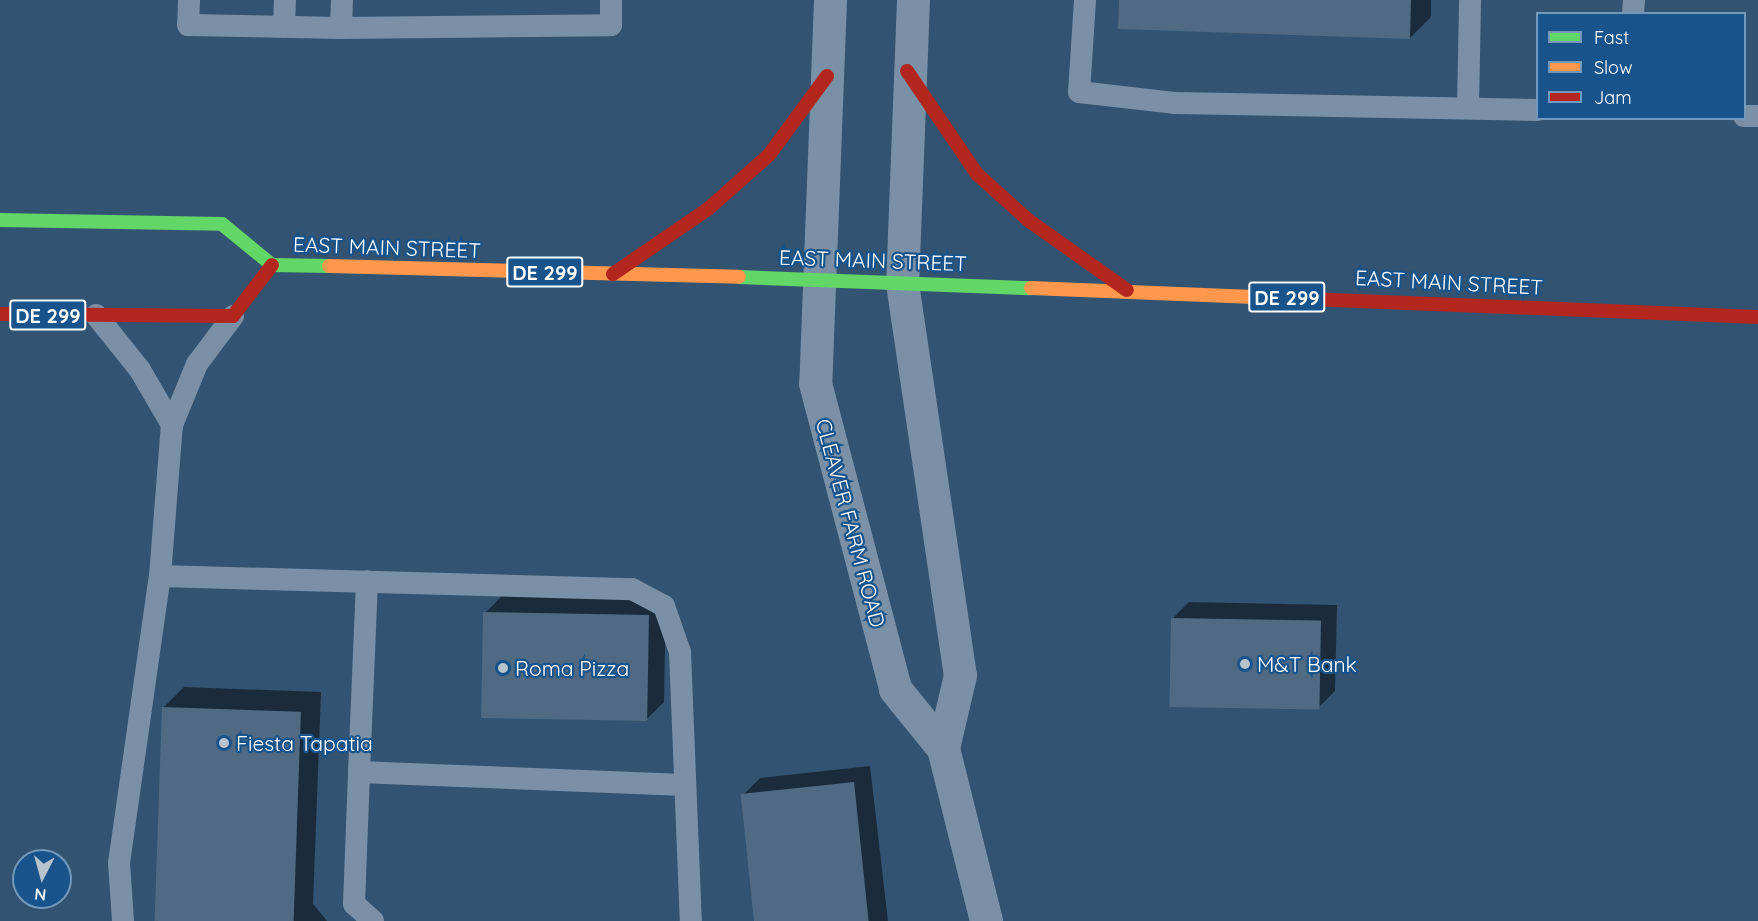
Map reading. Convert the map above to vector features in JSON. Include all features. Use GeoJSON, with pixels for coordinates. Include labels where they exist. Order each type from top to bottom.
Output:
{"type":"FeatureCollection","features":[{"type":"Feature","properties":{"kind":"main road"},"geometry":{"type":"LineString","coordinates":[[908,71],[977,174],[1028,220],[1127,290]]}},
{"type":"Feature","properties":{"kind":"main road"},"geometry":{"type":"LineString","coordinates":[[613,274],[708,209],[769,155],[827,76]]}},
{"type":"Feature","properties":{"kind":"main road","name":"EAST MAIN STREET"},"geometry":{"type":"LineString","coordinates":[[0,220],[222,224],[272,265],[817,279],[1758,317]]}},
{"type":"Feature","properties":{"kind":"main road"},"geometry":{"type":"LineString","coordinates":[[233,316],[272,265]]}},
{"type":"Feature","properties":{"kind":"main road","name":"DE 299"},"geometry":{"type":"LineString","coordinates":[[0,314],[233,316]]}},
{"type":"Feature","properties":{"kind":"street","name":"CLEAVER FARM ROAD"},"geometry":{"type":"LineString","coordinates":[[830,0],[817,279],[815,383],[894,689],[943,748],[986,921]]}},
{"type":"Feature","properties":{"kind":"street","name":"CLEAVER FARM ROAD"},"geometry":{"type":"LineString","coordinates":[[913,0],[908,71],[902,283],[960,675],[943,748]]}},
{"type":"Feature","properties":{"kind":"lane"},"geometry":{"type":"LineString","coordinates":[[189,0],[188,25],[341,28],[611,25],[611,0]]}},
{"type":"Feature","properties":{"kind":"lane"},"geometry":{"type":"LineString","coordinates":[[284,27],[285,0]]}},
{"type":"Feature","properties":{"kind":"lane"},"geometry":{"type":"LineString","coordinates":[[341,28],[342,0]]}},
{"type":"Feature","properties":{"kind":"lane"},"geometry":{"type":"LineString","coordinates":[[1085,0],[1079,93],[1176,103],[1536,110]]}},
{"type":"Feature","properties":{"kind":"lane"},"geometry":{"type":"LineString","coordinates":[[1468,108],[1470,0]]}},
{"type":"Feature","properties":{"kind":"lane"},"geometry":{"type":"LineString","coordinates":[[96,315],[140,370],[172,425]]}},
{"type":"Feature","properties":{"kind":"lane"},"geometry":{"type":"LineString","coordinates":[[123,921],[119,863],[160,576],[172,425],[196,364],[233,316]]}},
{"type":"Feature","properties":{"kind":"lane"},"geometry":{"type":"LineString","coordinates":[[160,576],[632,589],[664,606],[680,652],[691,921]]}},
{"type":"Feature","properties":{"kind":"lane"},"geometry":{"type":"LineString","coordinates":[[367,581],[354,904],[373,921]]}},
{"type":"Feature","properties":{"kind":"lane"},"geometry":{"type":"LineString","coordinates":[[359,772],[685,785]]}},
{"type":"Feature","properties":{"kind":"building"},"geometry":{"type":"Polygon","coordinates":[[[1119,0],[1411,0],[1410,39],[1118,29],[1119,0]]]}},
{"type":"Feature","properties":{"kind":"building"},"geometry":{"type":"Polygon","coordinates":[[[483,612],[649,615],[647,721],[481,718],[483,612]]]}},
{"type":"Feature","properties":{"kind":"building","name":"M&T Bank"},"geometry":{"type":"Polygon","coordinates":[[[1171,618],[1321,621],[1319,710],[1169,707],[1171,618]]]}},
{"type":"Feature","properties":{"kind":"building"},"geometry":{"type":"Polygon","coordinates":[[[162,707],[301,712],[294,921],[155,921],[162,707]]]}},
{"type":"Feature","properties":{"kind":"building"},"geometry":{"type":"Polygon","coordinates":[[[854,782],[869,921],[754,921],[741,794],[854,782]]]}},
{"type":"Feature","properties":{"kind":"traffic: fast"},"geometry":{"type":"LineString","coordinates":[[0,220],[222,224],[272,265],[329,266]]}},
{"type":"Feature","properties":{"kind":"traffic: fast"},"geometry":{"type":"LineString","coordinates":[[739,277],[1031,288]]}},
{"type":"Feature","properties":{"kind":"traffic: slow"},"geometry":{"type":"LineString","coordinates":[[329,266],[739,277]]}},
{"type":"Feature","properties":{"kind":"traffic: slow"},"geometry":{"type":"LineString","coordinates":[[1031,288],[1260,297]]}},
{"type":"Feature","properties":{"kind":"traffic: jam"},"geometry":{"type":"LineString","coordinates":[[907,71],[977,174],[1028,220],[1127,290]]}},
{"type":"Feature","properties":{"kind":"traffic: jam"},"geometry":{"type":"LineString","coordinates":[[613,274],[708,209],[769,155],[827,76]]}},
{"type":"Feature","properties":{"kind":"traffic: jam"},"geometry":{"type":"LineString","coordinates":[[0,314],[233,316],[272,265]]}},
{"type":"Feature","properties":{"kind":"traffic: jam"},"geometry":{"type":"LineString","coordinates":[[1260,297],[1758,317]]}},
{"type":"Feature","properties":{"kind":"place","name":"M&T Bank"},"geometry":{"type":"Point","coordinates":[1245,664]}},
{"type":"Feature","properties":{"kind":"place","name":"Roma Pizza"},"geometry":{"type":"Point","coordinates":[503,668]}},
{"type":"Feature","properties":{"kind":"place","name":"Fiesta Tapatia"},"geometry":{"type":"Point","coordinates":[224,743]}}]}
